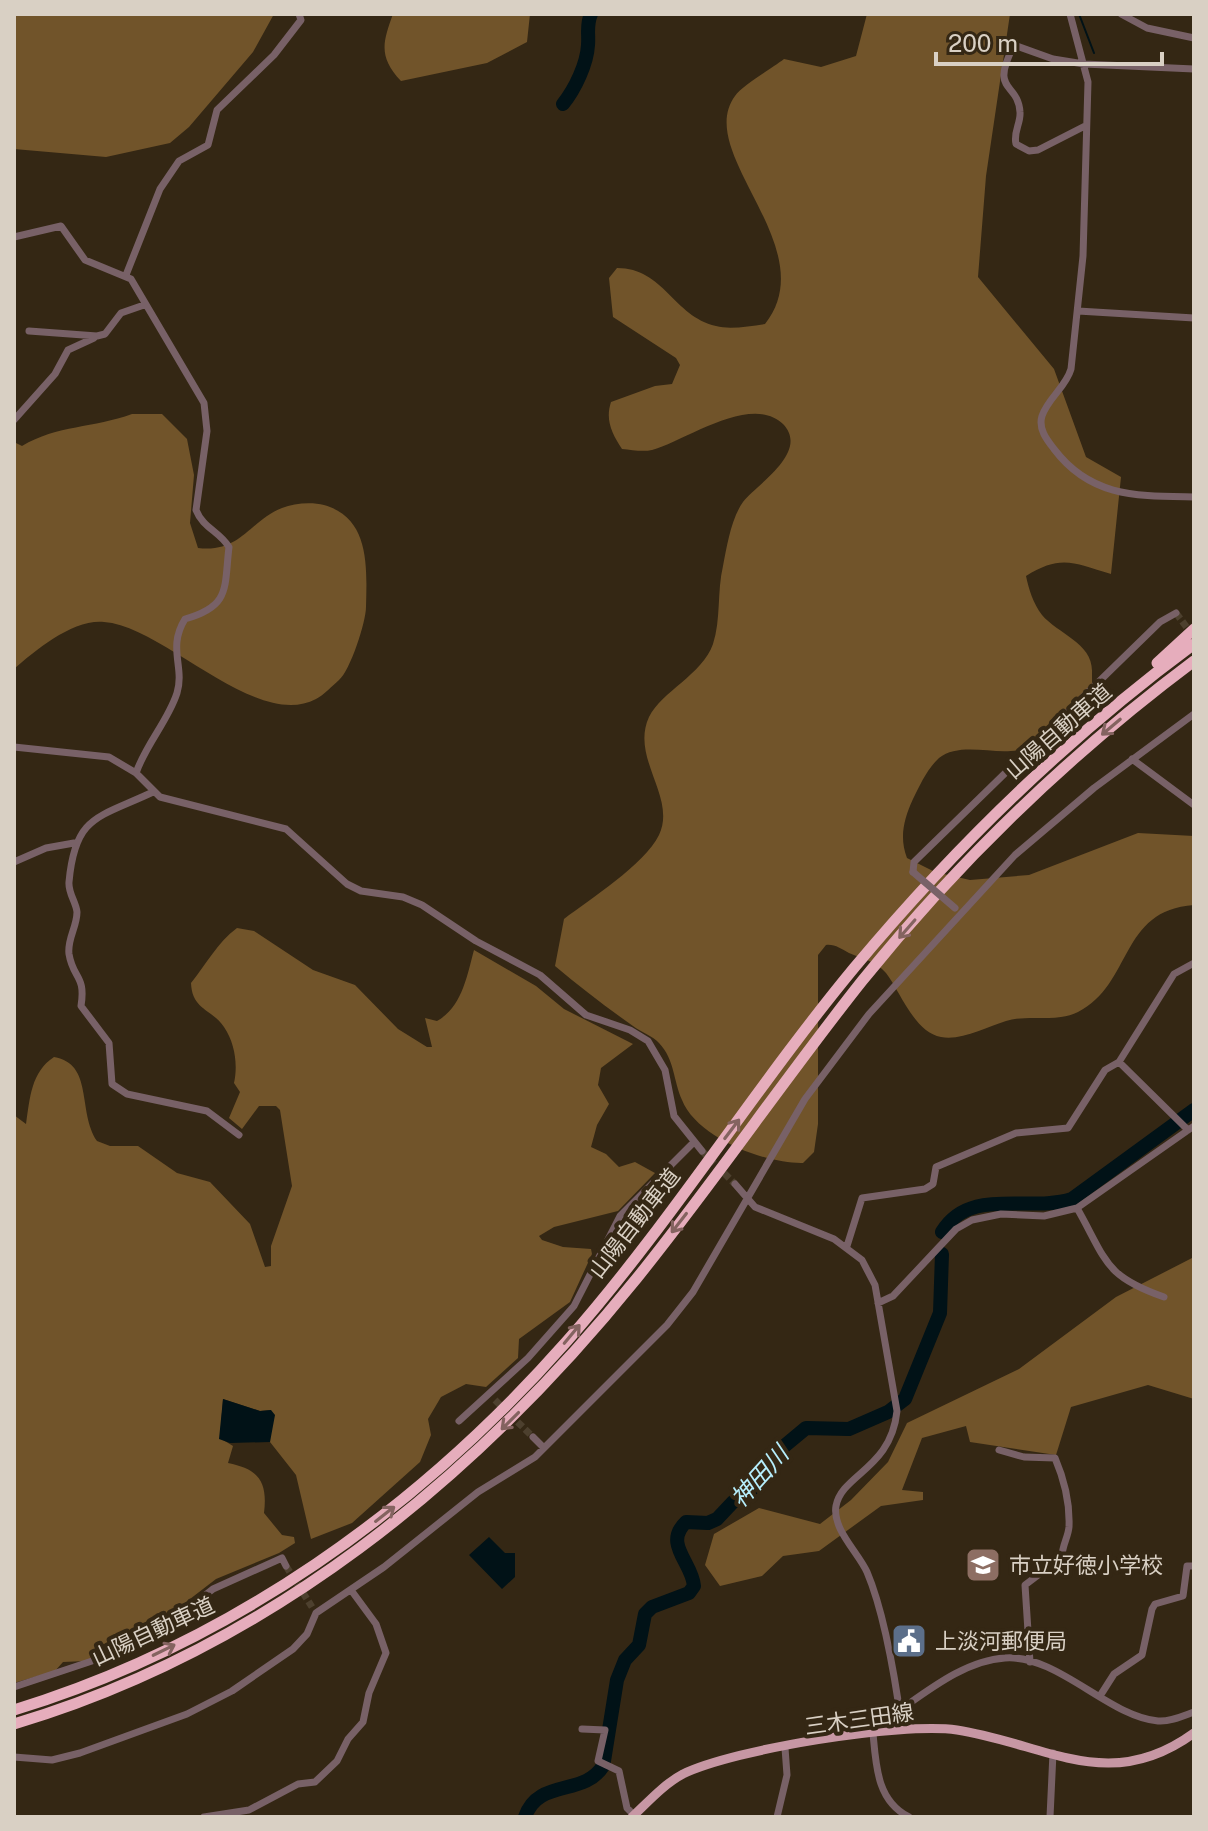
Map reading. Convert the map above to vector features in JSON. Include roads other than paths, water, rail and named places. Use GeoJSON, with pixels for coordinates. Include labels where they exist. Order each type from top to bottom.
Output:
{"type":"FeatureCollection","features":[{"type":"Feature","properties":{"kind":"highway"},"geometry":{"type":"LineString","coordinates":[[1063,750],[1194,629]]}},
{"type":"Feature","properties":{"kind":"highway","name":"山陽自動車道"},"geometry":{"type":"LineString","coordinates":[[14,1710],[145,1660],[254,1604],[355,1537],[451,1459],[569,1339],[851,971],[950,859],[1063,750],[1194,644]]}},
{"type":"Feature","properties":{"kind":"highway","name":"山陽自動車道"},"geometry":{"type":"LineString","coordinates":[[14,1724],[151,1671],[247,1622],[363,1547],[460,1469],[539,1391],[636,1278],[863,980],[911,924],[1045,785],[1135,707],[1194,664]]}},
{"type":"Feature","properties":{"kind":"main road","name":"三木三田線"},"geometry":{"type":"LineString","coordinates":[[633,1816],[680,1775],[726,1759],[902,1728],[956,1730],[1090,1763],[1125,1764],[1162,1754],[1194,1733]]}},
{"type":"Feature","properties":{"kind":"street"},"geometry":{"type":"LineString","coordinates":[[126,275],[160,189],[179,161],[208,145],[212,119],[217,110],[274,55],[301,20],[299,14]]}},
{"type":"Feature","properties":{"kind":"street"},"geometry":{"type":"LineString","coordinates":[[1070,14],[1088,82],[1083,256],[1071,369],[1068,380],[1042,416],[1041,431],[1064,462],[1094,485],[1135,496],[1194,497]]}},
{"type":"Feature","properties":{"kind":"street"},"geometry":{"type":"LineString","coordinates":[[1121,14],[1147,28],[1194,38]]}},
{"type":"Feature","properties":{"kind":"street"},"geometry":{"type":"LineString","coordinates":[[1085,126],[1038,150],[1021,149],[1014,137],[1021,110],[1003,81],[1003,69],[1014,45],[1053,59],[1084,64],[1194,69]]}},
{"type":"Feature","properties":{"kind":"street"},"geometry":{"type":"LineString","coordinates":[[14,237],[61,226],[85,260],[126,275],[204,403],[207,431],[196,510],[201,523],[223,537],[229,547],[224,596],[208,612],[185,619],[181,626],[175,644],[176,696],[136,773]]}},
{"type":"Feature","properties":{"kind":"street"},"geometry":{"type":"LineString","coordinates":[[14,420],[55,374],[68,350],[105,334],[121,313],[144,305]]}},
{"type":"Feature","properties":{"kind":"street"},"geometry":{"type":"LineString","coordinates":[[1078,311],[1194,318]]}},
{"type":"Feature","properties":{"kind":"street"},"geometry":{"type":"LineString","coordinates":[[29,331],[97,336]]}},
{"type":"Feature","properties":{"kind":"street"},"geometry":{"type":"LineString","coordinates":[[958,910],[913,872],[914,862],[1160,622],[1176,613]]}},
{"type":"Feature","properties":{"kind":"street"},"geometry":{"type":"LineString","coordinates":[[14,1757],[52,1760],[187,1714],[232,1691],[293,1649],[307,1634],[314,1610],[351,1590],[478,1492],[535,1457],[667,1325],[693,1292],[805,1099],[869,1014],[958,910],[1051,822],[1194,714]]}},
{"type":"Feature","properties":{"kind":"street"},"geometry":{"type":"LineString","coordinates":[[14,747],[109,757],[136,773],[153,792],[286,829],[347,884],[361,891],[403,897],[422,905],[476,941],[540,975],[586,1015],[638,1034],[661,1059],[674,1116],[702,1151]]}},
{"type":"Feature","properties":{"kind":"street"},"geometry":{"type":"LineString","coordinates":[[1132,759],[1194,805]]}},
{"type":"Feature","properties":{"kind":"street"},"geometry":{"type":"LineString","coordinates":[[153,792],[88,822],[74,843],[68,884],[77,916],[68,944],[70,958],[84,988],[83,1012],[109,1043],[112,1084],[127,1094],[207,1111],[239,1135]]}},
{"type":"Feature","properties":{"kind":"street"},"geometry":{"type":"LineString","coordinates":[[14,862],[46,848],[74,843]]}},
{"type":"Feature","properties":{"kind":"street"},"geometry":{"type":"LineString","coordinates":[[847,1246],[862,1198],[925,1189],[933,1184],[936,1167],[1016,1133],[1068,1128],[1105,1070],[1119,1062],[1174,974],[1194,963]]}},
{"type":"Feature","properties":{"kind":"street"},"geometry":{"type":"LineString","coordinates":[[878,1303],[893,1296],[956,1229],[972,1220],[1001,1214],[1044,1216],[1077,1208],[1186,1124],[1119,1062]]}},
{"type":"Feature","properties":{"kind":"street"},"geometry":{"type":"LineString","coordinates":[[459,1421],[492,1398],[574,1306],[620,1216],[693,1143]]}},
{"type":"Feature","properties":{"kind":"street"},"geometry":{"type":"LineString","coordinates":[[735,1184],[747,1200],[779,1218],[847,1246],[872,1275],[897,1411],[892,1438],[884,1452],[840,1495],[836,1507],[839,1525],[866,1571],[874,1594],[902,1728]]}},
{"type":"Feature","properties":{"kind":"street"},"geometry":{"type":"LineString","coordinates":[[1077,1208],[1114,1274],[1129,1285],[1164,1297]]}},
{"type":"Feature","properties":{"kind":"street"},"geometry":{"type":"LineString","coordinates":[[533,1437],[544,1448]]}},
{"type":"Feature","properties":{"kind":"street"},"geometry":{"type":"LineString","coordinates":[[999,1450],[1024,1457],[1055,1458],[1065,1482],[1069,1528],[1062,1543],[1062,1557],[1025,1585],[1030,1662]]}},
{"type":"Feature","properties":{"kind":"street"},"geometry":{"type":"LineString","coordinates":[[14,1687],[125,1650],[160,1631],[213,1589],[282,1558],[286,1566]]}},
{"type":"Feature","properties":{"kind":"street"},"geometry":{"type":"LineString","coordinates":[[1100,1696],[1114,1674],[1142,1655],[1152,1609],[1155,1604],[1183,1596],[1187,1566],[1194,1566]]}},
{"type":"Feature","properties":{"kind":"street"},"geometry":{"type":"LineString","coordinates":[[204,1817],[249,1810],[298,1784],[315,1782],[337,1761],[348,1739],[363,1722],[369,1693],[386,1653],[376,1624],[351,1590]]}},
{"type":"Feature","properties":{"kind":"street"},"geometry":{"type":"LineString","coordinates":[[900,1710],[939,1683],[1001,1658],[1030,1662],[1156,1721],[1194,1712]]}},
{"type":"Feature","properties":{"kind":"street"},"geometry":{"type":"LineString","coordinates":[[582,1729],[605,1730],[598,1761],[619,1771],[627,1808],[633,1816]]}},
{"type":"Feature","properties":{"kind":"street"},"geometry":{"type":"LineString","coordinates":[[873,1733],[881,1787],[887,1800],[909,1817]]}},
{"type":"Feature","properties":{"kind":"street"},"geometry":{"type":"LineString","coordinates":[[777,1817],[787,1775],[785,1748]]}},
{"type":"Feature","properties":{"kind":"street"},"geometry":{"type":"LineString","coordinates":[[1050,1817],[1053,1753]]}},
{"type":"Feature","properties":{"kind":"waterway"},"geometry":{"type":"LineString","coordinates":[[563,104],[576,84],[585,60],[591,14]]}},
{"type":"Feature","properties":{"kind":"waterway"},"geometry":{"type":"LineString","coordinates":[[1079,14],[1094,53]]}},
{"type":"Feature","properties":{"kind":"waterway","name":"神田川"},"geometry":{"type":"LineString","coordinates":[[942,1232],[954,1218],[968,1209],[984,1205],[1055,1203],[1072,1199],[1194,1110]]}},
{"type":"Feature","properties":{"kind":"waterway","name":"神田川"},"geometry":{"type":"LineString","coordinates":[[604,1761],[617,1680],[625,1660],[639,1645],[645,1614],[652,1607],[689,1593],[694,1586],[678,1546],[680,1530],[686,1522],[708,1523],[717,1519],[733,1502],[752,1489],[765,1462],[806,1428],[849,1429],[888,1412],[905,1399],[940,1313],[942,1254]]}},
{"type":"Feature","properties":{"kind":"waterway","name":"神田川"},"geometry":{"type":"LineString","coordinates":[[525,1817],[540,1797],[585,1782],[603,1766]]}},
{"type":"Feature","properties":{"kind":"tunnel"},"geometry":{"type":"LineString","coordinates":[[1176,613],[1194,637]]}},
{"type":"Feature","properties":{"kind":"tunnel"},"geometry":{"type":"LineString","coordinates":[[702,1151],[735,1184]]}},
{"type":"Feature","properties":{"kind":"tunnel"},"geometry":{"type":"LineString","coordinates":[[495,1400],[533,1437]]}},
{"type":"Feature","properties":{"kind":"tunnel"},"geometry":{"type":"LineString","coordinates":[[286,1566],[312,1607]]}},
{"type":"Feature","properties":{"kind":"place","name":"市立好徳小学校"},"geometry":{"type":"Point","coordinates":[983,1565]}},
{"type":"Feature","properties":{"kind":"place","name":"上淡河郵便局"},"geometry":{"type":"Point","coordinates":[909,1641]}}]}
